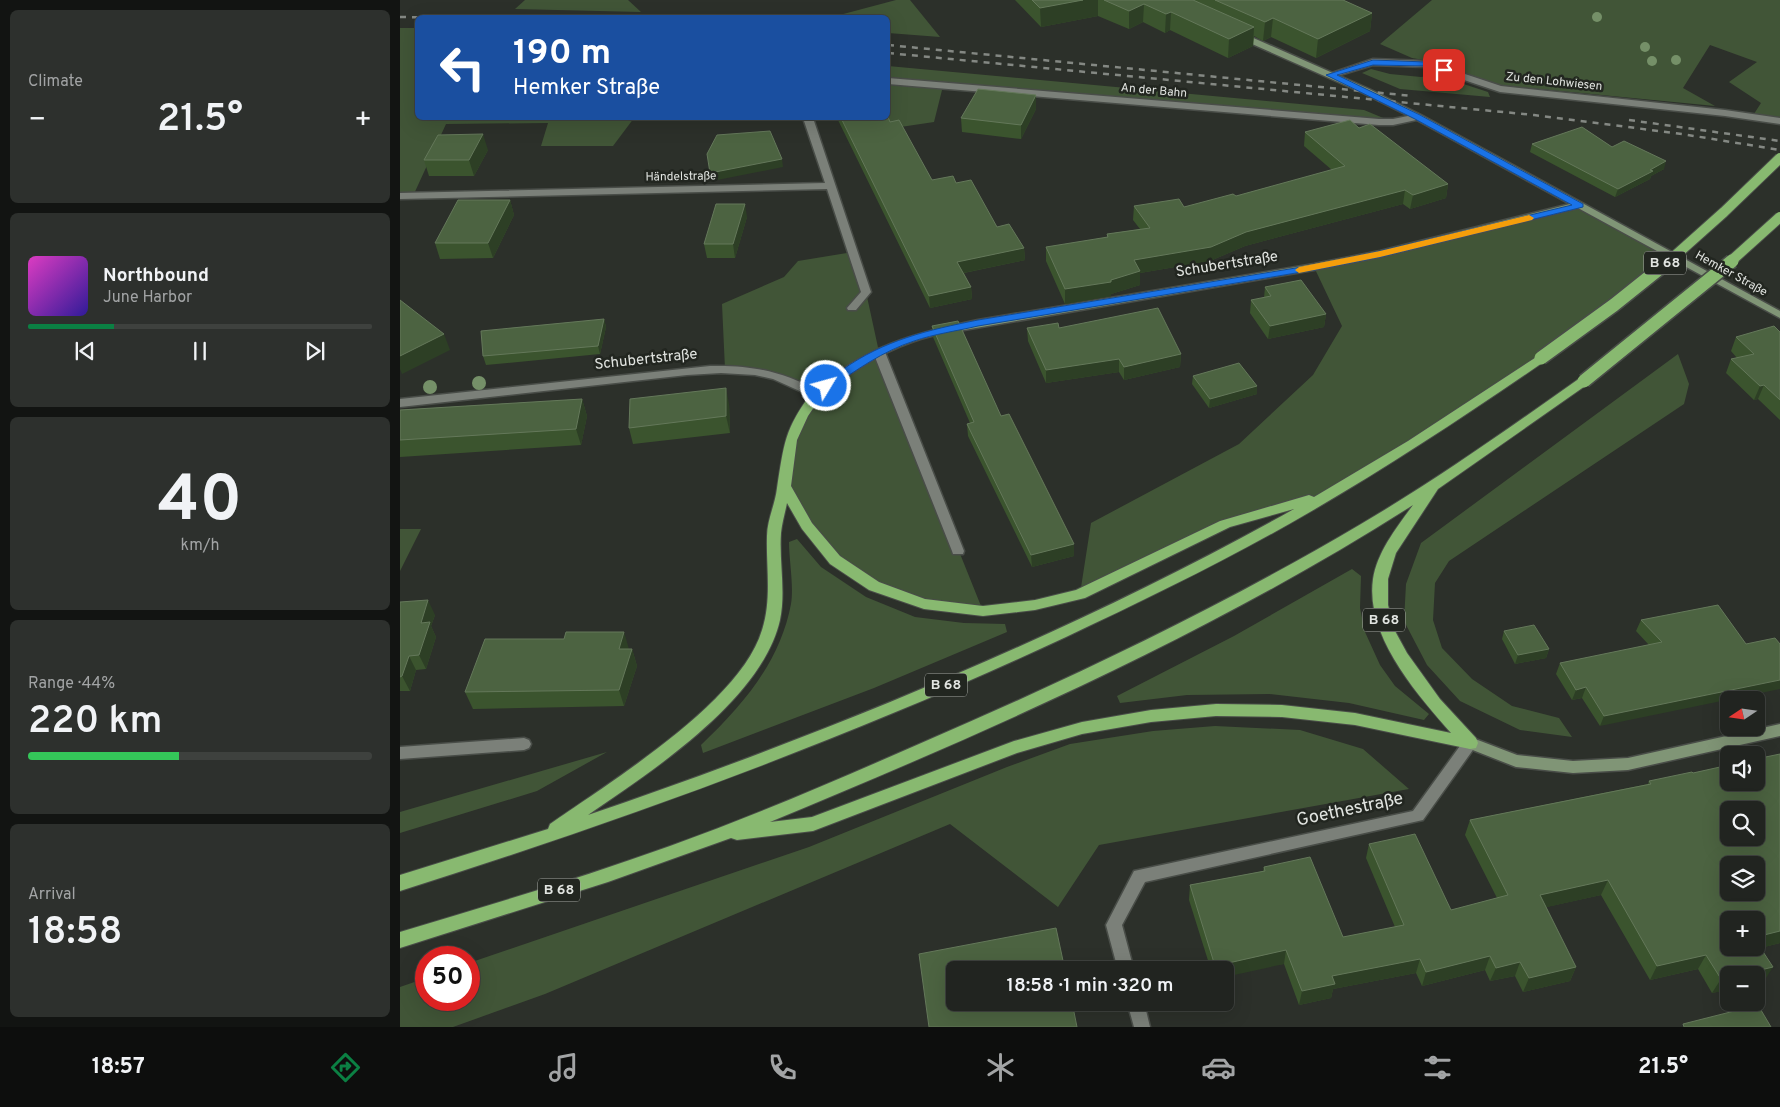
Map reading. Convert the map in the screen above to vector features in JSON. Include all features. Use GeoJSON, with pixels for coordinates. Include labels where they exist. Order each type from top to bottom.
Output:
{"type":"FeatureCollection","features":[{"type":"Feature","properties":{"kind":"highway","name":"B 68"},"geometry":{"type":"LineString","coordinates":[[400,883],[544,837],[784,753],[933,691],[1149,591],[1332,494],[1470,407],[1625,297],[1740,198],[1780,158]]}},
{"type":"Feature","properties":{"kind":"highway","name":"B 68"},"geometry":{"type":"LineString","coordinates":[[400,940],[637,864],[716,836],[817,796],[1085,678],[1282,577],[1368,527],[1584,382],[1665,318],[1729,264],[1780,217]]}},
{"type":"Feature","properties":{"kind":"highway","name":"B 68"},"geometry":{"type":"LineString","coordinates":[[544,837],[673,746],[717,705],[744,675],[764,644],[776,604],[774,534],[784,486],[787,458],[793,433],[802,412],[817,394]]}},
{"type":"Feature","properties":{"kind":"highway","name":"B 68"},"geometry":{"type":"LineString","coordinates":[[1434,484],[1388,554],[1380,584],[1384,623],[1401,658],[1470,743]]}},
{"type":"Feature","properties":{"kind":"highway","name":"B 68"},"geometry":{"type":"LineString","coordinates":[[784,486],[807,526],[835,560],[874,586],[924,604],[983,611],[1035,606],[1080,594],[1225,524],[1332,494]]}},
{"type":"Feature","properties":{"kind":"highway","name":"B 68"},"geometry":{"type":"LineString","coordinates":[[716,836],[813,824],[1014,746],[1082,728],[1151,716],[1216,710],[1282,711],[1354,719],[1470,743]]}},
{"type":"Feature","properties":{"kind":"main road","name":"Hemker Straße"},"geometry":{"type":"LineString","coordinates":[[1231,32],[1330,75],[1418,117],[1780,315]]}},
{"type":"Feature","properties":{"kind":"main road","name":"Schubertstraße"},"geometry":{"type":"LineString","coordinates":[[817,394],[834,379],[879,352],[910,339],[978,323],[1314,268],[1580,206]]}},
{"type":"Feature","properties":{"kind":"main road"},"geometry":{"type":"LineString","coordinates":[[1470,743],[1516,761],[1573,767],[1628,764],[1780,730]]}},
{"type":"Feature","properties":{"kind":"street","name":"Zu den Lohwiesen"},"geometry":{"type":"LineString","coordinates":[[1330,75],[1373,62],[1426,64],[1500,89],[1725,113],[1780,121]]}},
{"type":"Feature","properties":{"kind":"street","name":"An der Bahn"},"geometry":{"type":"LineString","coordinates":[[890,81],[1379,122],[1394,122],[1418,117]]}},
{"type":"Feature","properties":{"kind":"street"},"geometry":{"type":"LineString","coordinates":[[809,120],[866,292],[852,308]]}},
{"type":"Feature","properties":{"kind":"street","name":"Händelstraße"},"geometry":{"type":"LineString","coordinates":[[400,196],[830,186]]}},
{"type":"Feature","properties":{"kind":"street"},"geometry":{"type":"LineString","coordinates":[[879,352],[958,551]]}},
{"type":"Feature","properties":{"kind":"street","name":"Schubertstraße"},"geometry":{"type":"LineString","coordinates":[[400,403],[687,371],[725,369],[754,371],[778,376],[817,394]]}},
{"type":"Feature","properties":{"kind":"street","name":"Goethestraße"},"geometry":{"type":"LineString","coordinates":[[1124,961],[1114,925],[1140,876],[1418,816],[1470,743]]}},
{"type":"Feature","properties":{"kind":"street"},"geometry":{"type":"LineString","coordinates":[[400,753],[524,744]]}},
{"type":"Feature","properties":{"kind":"street"},"geometry":{"type":"LineString","coordinates":[[1138,1011],[1142,1027]]}},
{"type":"Feature","properties":{"kind":"green space"},"geometry":{"type":"Polygon","coordinates":[[[525,0],[628,0],[641,12],[515,9],[525,0]]]}},
{"type":"Feature","properties":{"kind":"green space"},"geometry":{"type":"Polygon","coordinates":[[[896,0],[910,0],[940,37],[890,33],[890,15],[840,15],[896,0]]]}},
{"type":"Feature","properties":{"kind":"green space"},"geometry":{"type":"Polygon","coordinates":[[[1432,0],[1780,0],[1780,121],[1752,117],[1761,103],[1729,82],[1757,62],[1710,45],[1683,88],[1715,106],[1497,85],[1435,62],[1412,58],[1380,44],[1432,0]]]}},
{"type":"Feature","properties":{"kind":"green space"},"geometry":{"type":"Polygon","coordinates":[[[400,28],[415,28],[415,120],[632,120],[613,146],[541,146],[548,123],[446,124],[413,196],[400,196],[400,28]]]}},
{"type":"Feature","properties":{"kind":"green space"},"geometry":{"type":"Polygon","coordinates":[[[890,66],[1364,110],[1393,122],[943,86],[934,122],[887,129],[887,120],[890,120],[890,66]]]}},
{"type":"Feature","properties":{"kind":"green space"},"geometry":{"type":"Polygon","coordinates":[[[1371,69],[1390,74],[1421,77],[1436,75],[1488,92],[1490,97],[1400,89],[1362,73],[1371,69]]]}},
{"type":"Feature","properties":{"kind":"green space"},"geometry":{"type":"Polygon","coordinates":[[[1580,205],[1674,256],[1541,358],[1331,494],[1225,524],[1080,594],[1091,523],[1239,444],[1313,375],[1342,326],[1314,267],[1580,205]]]}},
{"type":"Feature","properties":{"kind":"green space"},"geometry":{"type":"Polygon","coordinates":[[[853,252],[866,292],[879,352],[983,611],[924,604],[874,586],[835,560],[784,485],[787,457],[817,394],[778,377],[725,369],[722,304],[784,277],[798,261],[853,252]]]}},
{"type":"Feature","properties":{"kind":"green space"},"geometry":{"type":"Polygon","coordinates":[[[1678,354],[1689,384],[1684,404],[1449,561],[1435,583],[1433,620],[1442,648],[1472,679],[1512,706],[1559,718],[1572,737],[1520,730],[1460,701],[1427,665],[1404,621],[1406,584],[1421,543],[1678,354]]]}},
{"type":"Feature","properties":{"kind":"green space"},"geometry":{"type":"Polygon","coordinates":[[[400,529],[421,529],[400,571],[400,529]]]}},
{"type":"Feature","properties":{"kind":"green space"},"geometry":{"type":"Polygon","coordinates":[[[797,539],[821,567],[866,597],[915,617],[964,623],[1005,624],[1007,632],[874,688],[703,753],[701,745],[745,698],[769,664],[778,645],[786,625],[792,597],[789,542],[797,539]]]}},
{"type":"Feature","properties":{"kind":"green space"},"geometry":{"type":"Polygon","coordinates":[[[1352,569],[1361,576],[1360,608],[1365,632],[1380,665],[1395,686],[1429,714],[1424,720],[1349,703],[1269,694],[1187,695],[1120,703],[1117,696],[1234,636],[1352,569]]]}},
{"type":"Feature","properties":{"kind":"green space"},"geometry":{"type":"Polygon","coordinates":[[[1215,726],[1300,730],[1363,749],[1409,789],[1099,845],[1058,907],[950,824],[545,994],[453,1027],[400,1027],[400,987],[415,982],[415,1011],[480,1011],[480,959],[809,847],[1007,767],[1070,744],[1153,731],[1215,726]]]}},
{"type":"Feature","properties":{"kind":"green space"},"geometry":{"type":"Polygon","coordinates":[[[607,752],[537,791],[400,833],[400,812],[607,752]]]}},
{"type":"Feature","properties":{"kind":"building"},"geometry":{"type":"Polygon","coordinates":[[[1032,0],[1083,0],[1040,8],[1032,0]]]}},
{"type":"Feature","properties":{"kind":"building"},"geometry":{"type":"Polygon","coordinates":[[[1104,0],[1193,0],[1254,27],[1229,39],[1171,12],[1166,14],[1144,4],[1129,11],[1104,0]]]}},
{"type":"Feature","properties":{"kind":"building"},"geometry":{"type":"Polygon","coordinates":[[[1215,0],[1343,0],[1372,13],[1318,39],[1273,18],[1265,22],[1215,0]]]}},
{"type":"Feature","properties":{"kind":"building"},"geometry":{"type":"Polygon","coordinates":[[[978,89],[1036,95],[1021,125],[961,118],[978,89]]]}},
{"type":"Feature","properties":{"kind":"building"},"geometry":{"type":"Polygon","coordinates":[[[842,120],[889,120],[890,122],[899,120],[932,180],[953,176],[956,183],[971,180],[997,227],[1009,224],[1024,248],[957,262],[971,287],[929,296],[842,120]]]}},
{"type":"Feature","properties":{"kind":"building"},"geometry":{"type":"Polygon","coordinates":[[[1350,120],[1359,128],[1370,124],[1448,184],[1413,195],[1405,190],[1246,232],[1211,247],[1134,260],[1140,271],[1111,280],[1111,282],[1065,289],[1046,247],[1108,237],[1107,234],[1150,228],[1134,206],[1179,199],[1184,207],[1233,194],[1236,196],[1345,166],[1305,132],[1350,120]]]}},
{"type":"Feature","properties":{"kind":"building"},"geometry":{"type":"Polygon","coordinates":[[[1582,127],[1612,147],[1624,141],[1666,161],[1650,170],[1653,171],[1618,189],[1532,144],[1582,127]]]}},
{"type":"Feature","properties":{"kind":"building"},"geometry":{"type":"Polygon","coordinates":[[[770,131],[782,159],[710,173],[707,154],[717,135],[770,131]]]}},
{"type":"Feature","properties":{"kind":"building"},"geometry":{"type":"Polygon","coordinates":[[[483,134],[469,160],[424,160],[438,135],[483,134]]]}},
{"type":"Feature","properties":{"kind":"building"},"geometry":{"type":"Polygon","coordinates":[[[458,200],[510,200],[488,243],[435,243],[458,200]]]}},
{"type":"Feature","properties":{"kind":"building"},"geometry":{"type":"Polygon","coordinates":[[[716,204],[745,204],[733,244],[704,244],[716,204]]]}},
{"type":"Feature","properties":{"kind":"building"},"geometry":{"type":"Polygon","coordinates":[[[1301,280],[1326,314],[1270,326],[1251,300],[1271,296],[1265,287],[1301,280]]]}},
{"type":"Feature","properties":{"kind":"building"},"geometry":{"type":"Polygon","coordinates":[[[400,300],[444,334],[400,356],[400,300]]]}},
{"type":"Feature","properties":{"kind":"building"},"geometry":{"type":"Polygon","coordinates":[[[1158,308],[1181,354],[1124,367],[1119,359],[1046,370],[1027,328],[1058,323],[1059,328],[1158,308]]]}},
{"type":"Feature","properties":{"kind":"building"},"geometry":{"type":"Polygon","coordinates":[[[604,319],[598,346],[483,356],[481,331],[604,319]]]}},
{"type":"Feature","properties":{"kind":"building"},"geometry":{"type":"Polygon","coordinates":[[[958,321],[1001,416],[1009,414],[1074,544],[1031,555],[967,424],[974,422],[932,326],[958,321]]]}},
{"type":"Feature","properties":{"kind":"building"},"geometry":{"type":"Polygon","coordinates":[[[1774,326],[1780,332],[1780,400],[1764,385],[1760,386],[1731,359],[1754,354],[1736,337],[1774,326]]]}},
{"type":"Feature","properties":{"kind":"building"},"geometry":{"type":"Polygon","coordinates":[[[1239,363],[1257,386],[1210,399],[1193,376],[1239,363]]]}},
{"type":"Feature","properties":{"kind":"building"},"geometry":{"type":"Polygon","coordinates":[[[726,388],[726,416],[629,428],[630,399],[726,388]]]}},
{"type":"Feature","properties":{"kind":"building"},"geometry":{"type":"Polygon","coordinates":[[[582,399],[576,429],[400,440],[400,410],[582,399]]]}},
{"type":"Feature","properties":{"kind":"building"},"geometry":{"type":"Polygon","coordinates":[[[428,600],[421,623],[430,622],[419,655],[409,656],[400,677],[400,602],[428,600]]]}},
{"type":"Feature","properties":{"kind":"building"},"geometry":{"type":"Polygon","coordinates":[[[1718,605],[1746,644],[1775,638],[1780,644],[1780,680],[1604,716],[1586,687],[1576,690],[1560,663],[1662,642],[1641,620],[1718,605]]]}},
{"type":"Feature","properties":{"kind":"building"},"geometry":{"type":"Polygon","coordinates":[[[1534,625],[1549,649],[1518,655],[1504,631],[1534,625]]]}},
{"type":"Feature","properties":{"kind":"building"},"geometry":{"type":"Polygon","coordinates":[[[566,632],[624,632],[619,649],[632,649],[619,690],[465,692],[485,639],[564,639],[566,632]]]}},
{"type":"Feature","properties":{"kind":"building"},"geometry":{"type":"Polygon","coordinates":[[[1780,754],[1780,931],[1765,935],[1765,911],[1720,911],[1720,956],[1765,955],[1773,967],[1765,969],[1765,966],[1720,966],[1720,977],[1706,955],[1657,966],[1608,880],[1540,895],[1576,967],[1529,978],[1520,962],[1496,968],[1490,956],[1426,972],[1420,959],[1332,976],[1335,984],[1302,991],[1286,950],[1234,962],[1213,961],[1190,885],[1265,871],[1264,867],[1310,857],[1343,937],[1404,925],[1369,844],[1415,834],[1451,910],[1508,895],[1470,820],[1651,784],[1649,781],[1720,767],[1720,791],[1765,791],[1765,757],[1780,754]]]}},
{"type":"Feature","properties":{"kind":"building"},"geometry":{"type":"Polygon","coordinates":[[[1056,928],[1063,961],[946,961],[946,1011],[1074,1011],[1077,1027],[929,1027],[919,954],[1056,928]]]}},
{"type":"Feature","properties":{"kind":"building"},"geometry":{"type":"Polygon","coordinates":[[[1734,1011],[1762,1011],[1771,1027],[1684,1027],[1683,1024],[1734,1011]]]}},
{"type":"Feature","properties":{"kind":"railway"},"geometry":{"type":"LineString","coordinates":[[400,17],[415,17]]}},
{"type":"Feature","properties":{"kind":"railway"},"geometry":{"type":"LineString","coordinates":[[890,45],[1413,96]]}},
{"type":"Feature","properties":{"kind":"railway"},"geometry":{"type":"LineString","coordinates":[[890,53],[1534,115],[1682,134],[1780,150]]}},
{"type":"Feature","properties":{"kind":"railway"},"geometry":{"type":"LineString","coordinates":[[1629,120],[1780,141]]}},
{"type":"Feature","properties":{"kind":"slow traffic"},"geometry":{"type":"LineString","coordinates":[[1299,270],[1380,254],[1529,218]]}},
{"type":"Feature","properties":{"kind":"route"},"geometry":{"type":"LineString","coordinates":[[826,386],[858,363],[879,352],[910,339],[940,331],[978,323],[1314,268],[1580,206],[1418,117],[1330,75],[1373,62],[1426,64],[1444,70]]}}]}
